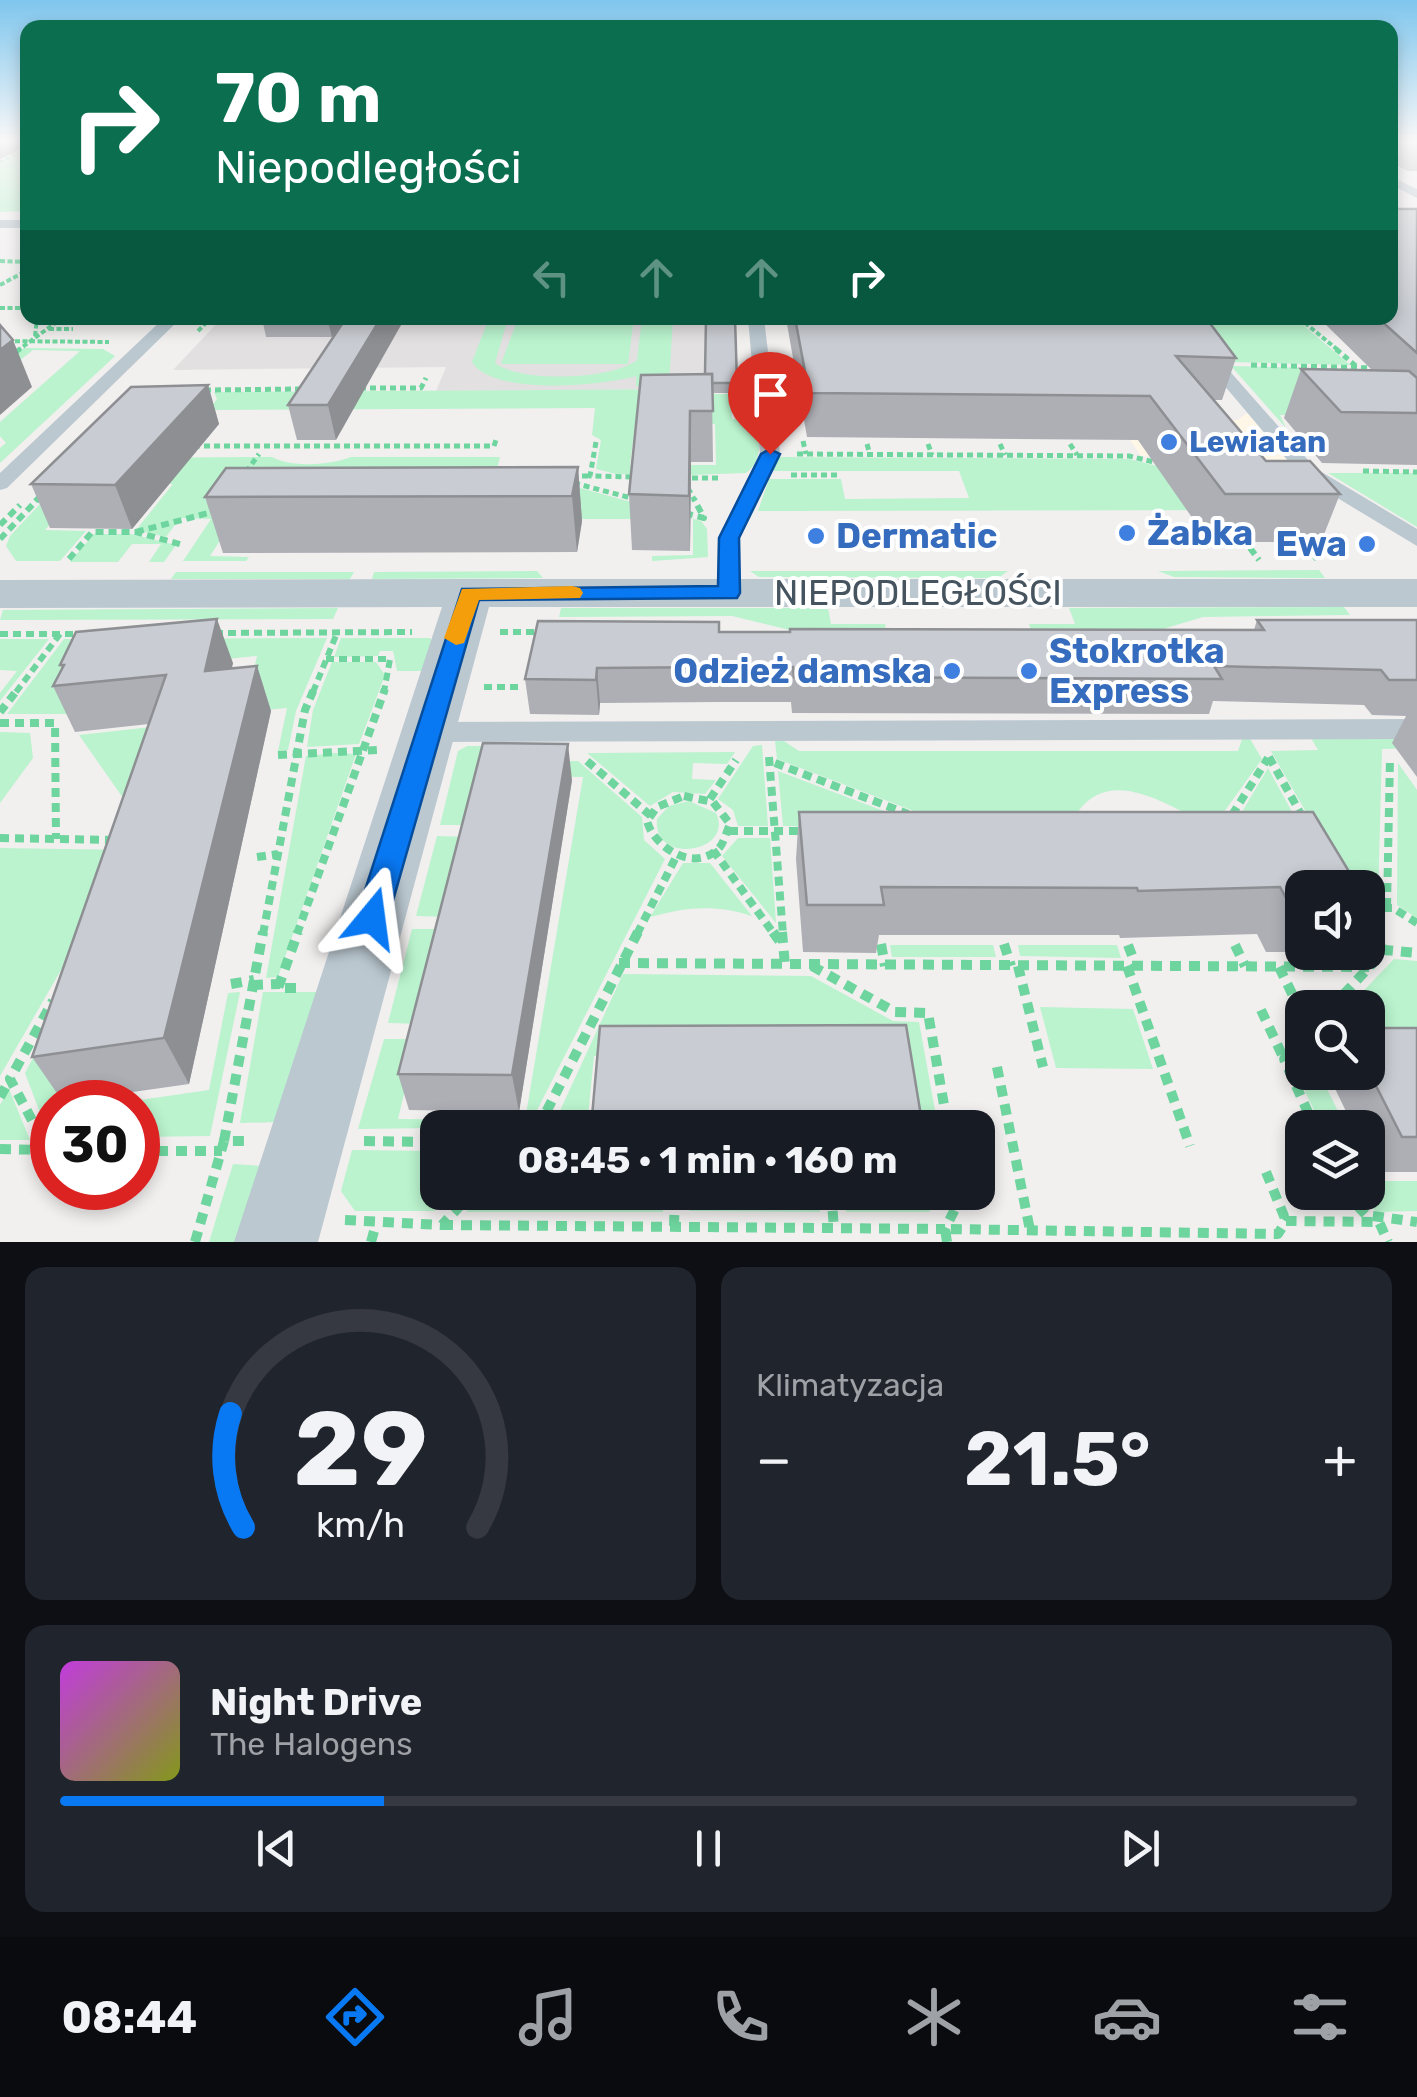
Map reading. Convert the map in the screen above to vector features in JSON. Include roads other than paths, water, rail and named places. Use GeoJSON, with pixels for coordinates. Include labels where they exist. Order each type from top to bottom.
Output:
{"type":"FeatureCollection","features":[{"type":"Feature","properties":{"kind":"street","name":"NIEPODLEGŁOŚCI"},"geometry":{"type":"LineString","coordinates":[[0,594],[441,679],[729,593],[1417,593]]}},
{"type":"Feature","properties":{"kind":"street"},"geometry":{"type":"LineString","coordinates":[[276,1242],[441,679]]}},
{"type":"Feature","properties":{"kind":"lane"},"geometry":{"type":"LineString","coordinates":[[0,484],[166,325]]}},
{"type":"Feature","properties":{"kind":"lane"},"geometry":{"type":"LineString","coordinates":[[729,593],[729,538],[770,454],[757,325]]}},
{"type":"Feature","properties":{"kind":"lane"},"geometry":{"type":"LineString","coordinates":[[1181,325],[1308,472],[1417,538]]}},
{"type":"Feature","properties":{"kind":"lane","name":"NIEPODLEGŁOŚCI"},"geometry":{"type":"LineString","coordinates":[[441,679],[768,730],[1410,742]]}},
{"type":"Feature","properties":{"kind":"place","name":"Lewiatan"},"geometry":{"type":"Point","coordinates":[1169,442]}},
{"type":"Feature","properties":{"kind":"place","name":"Żabka"},"geometry":{"type":"Point","coordinates":[1127,533]}},
{"type":"Feature","properties":{"kind":"place","name":"Dermatic"},"geometry":{"type":"Point","coordinates":[816,536]}},
{"type":"Feature","properties":{"kind":"place","name":"Ewa"},"geometry":{"type":"Point","coordinates":[1367,544]}},
{"type":"Feature","properties":{"kind":"place","name":"Odzież damska"},"geometry":{"type":"Point","coordinates":[952,671]}},
{"type":"Feature","properties":{"kind":"place","name":"Stokrotka Express"},"geometry":{"type":"Point","coordinates":[1029,671]}}]}
